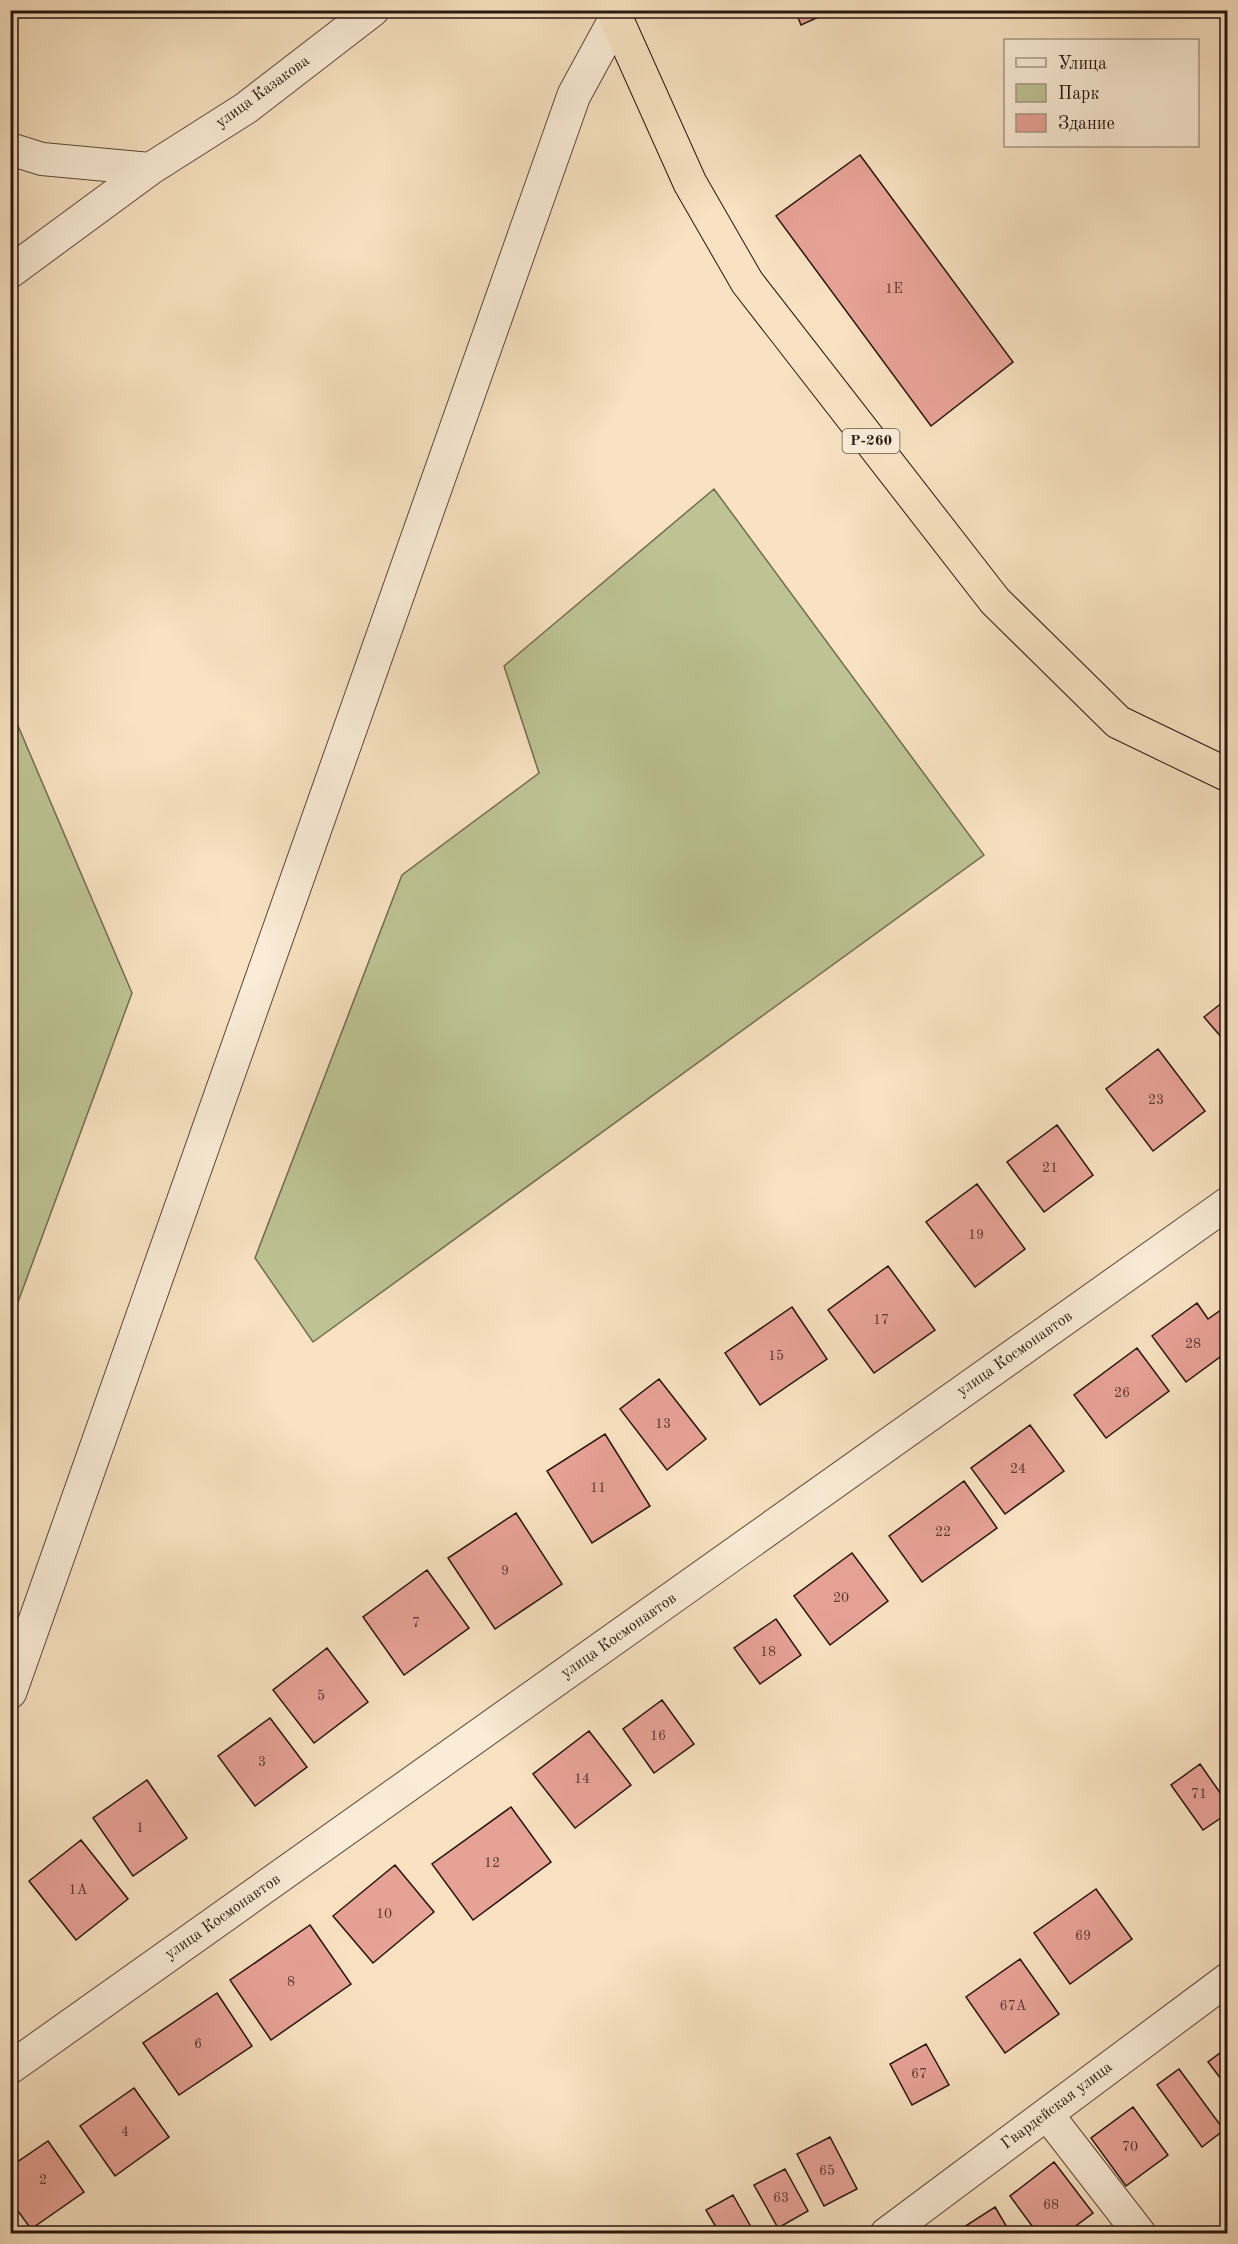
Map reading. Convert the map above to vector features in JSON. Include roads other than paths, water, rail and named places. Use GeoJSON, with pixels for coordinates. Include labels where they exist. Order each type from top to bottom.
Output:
{"type":"FeatureCollection","features":[{"type":"Feature","properties":{"kind":"highway","name":"Р-260"},"geometry":{"type":"LineString","coordinates":[[612,13],[690,183],[747,282],[995,601],[1118,722],[1227,775]]}},
{"type":"Feature","properties":{"kind":"street","name":"улица Казакова"},"geometry":{"type":"LineString","coordinates":[[10,272],[150,169],[246,108],[373,10]]}},
{"type":"Feature","properties":{"kind":"street"},"geometry":{"type":"LineString","coordinates":[[10,1692],[574,95],[612,13]]}},
{"type":"Feature","properties":{"kind":"street"},"geometry":{"type":"LineString","coordinates":[[10,149],[42,159],[150,169]]}},
{"type":"Feature","properties":{"kind":"street","name":"улица Космонавтов"},"geometry":{"type":"LineString","coordinates":[[10,2068],[1227,1203]]}},
{"type":"Feature","properties":{"kind":"street","name":"Гвардейская улица"},"geometry":{"type":"LineString","coordinates":[[886,2234],[1227,1979]]}},
{"type":"Feature","properties":{"kind":"street"},"geometry":{"type":"LineString","coordinates":[[1047,2114],[1140,2234]]}}]}
